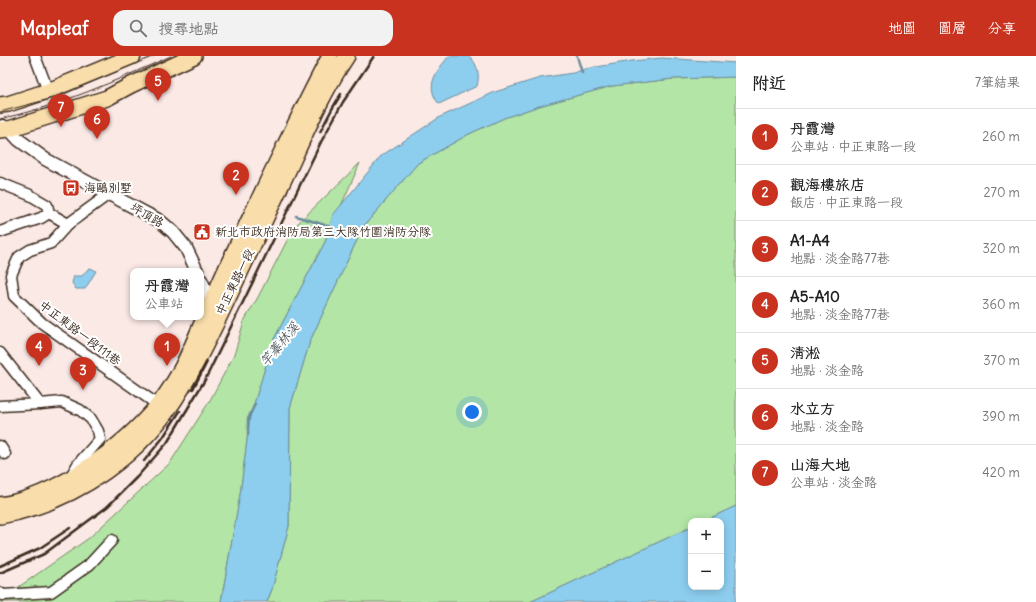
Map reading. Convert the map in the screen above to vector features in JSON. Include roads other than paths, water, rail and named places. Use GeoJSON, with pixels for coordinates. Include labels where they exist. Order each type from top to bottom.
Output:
{"type":"FeatureCollection","features":[{"type":"Feature","properties":{"kind":"main road"},"geometry":{"type":"LineString","coordinates":[[0,105],[8,104],[48,91],[133,56]]}},
{"type":"Feature","properties":{"kind":"main road"},"geometry":{"type":"LineString","coordinates":[[3,128],[107,98],[131,84],[194,56]]}},
{"type":"Feature","properties":{"kind":"main road","name":"中正東路一段"},"geometry":{"type":"LineString","coordinates":[[0,516],[43,505],[74,492],[106,472],[129,453],[166,412],[182,389],[292,130],[330,56]]}},
{"type":"Feature","properties":{"kind":"main road","name":"中正東路一段"},"geometry":{"type":"LineString","coordinates":[[0,505],[14,503],[39,494],[70,478],[121,443],[158,405],[175,381],[217,305],[324,94],[347,56]]}},
{"type":"Feature","properties":{"kind":"street"},"geometry":{"type":"LineString","coordinates":[[35,56],[48,91]]}},
{"type":"Feature","properties":{"kind":"street","name":"坪頂路"},"geometry":{"type":"LineString","coordinates":[[3,128],[45,159],[160,221],[173,232],[186,248],[196,268]]}},
{"type":"Feature","properties":{"kind":"street"},"geometry":{"type":"LineString","coordinates":[[0,183],[30,195],[47,205],[49,213],[68,224]]}},
{"type":"Feature","properties":{"kind":"street","name":"中正東路一段111巷"},"geometry":{"type":"LineString","coordinates":[[109,194],[68,224],[52,242],[30,250],[19,257],[11,275],[14,296],[42,323],[158,405]]}},
{"type":"Feature","properties":{"kind":"street"},"geometry":{"type":"LineString","coordinates":[[0,232],[41,218],[49,213]]}},
{"type":"Feature","properties":{"kind":"street"},"geometry":{"type":"LineString","coordinates":[[204,285],[217,305]]}},
{"type":"Feature","properties":{"kind":"street"},"geometry":{"type":"LineString","coordinates":[[0,354],[40,404]]}},
{"type":"Feature","properties":{"kind":"street"},"geometry":{"type":"LineString","coordinates":[[0,406],[62,402],[80,410],[91,419],[98,431],[100,439],[78,464],[70,478]]}},
{"type":"Feature","properties":{"kind":"street"},"geometry":{"type":"LineString","coordinates":[[0,593],[3,595],[51,592],[89,565],[112,540]]}},
{"type":"Feature","properties":{"kind":"water"},"geometry":{"type":"Polygon","coordinates":[[[449,56],[469,56],[476,66],[478,82],[477,86],[439,104],[435,97],[432,84],[440,67],[449,56]]]}},
{"type":"Feature","properties":{"kind":"water"},"geometry":{"type":"Polygon","coordinates":[[[662,58],[736,63],[736,77],[673,79],[612,86],[539,106],[504,118],[469,134],[418,163],[363,227],[310,341],[290,408],[289,526],[272,589],[267,602],[221,602],[240,495],[250,417],[274,339],[325,242],[333,215],[381,156],[440,117],[495,92],[540,78],[632,61],[662,58]]]}},
{"type":"Feature","properties":{"kind":"water"},"geometry":{"type":"Polygon","coordinates":[[[91,268],[96,271],[85,289],[76,289],[72,283],[74,276],[82,276],[88,269],[91,268]]]}},
{"type":"Feature","properties":{"kind":"water"},"geometry":{"type":"Polygon","coordinates":[[[736,506],[736,602],[530,602],[688,528],[688,590],[724,590],[724,518],[710,518],[736,506]]]}},
{"type":"Feature","properties":{"kind":"waterway"},"geometry":{"type":"LineString","coordinates":[[577,56],[582,73]]}},
{"type":"Feature","properties":{"kind":"waterway","name":"竿蓁林溪"},"geometry":{"type":"LineString","coordinates":[[296,216],[328,226],[329,232]]}},
{"type":"Feature","properties":{"kind":"waterway","name":"竿蓁林溪"},"geometry":{"type":"LineString","coordinates":[[248,435],[248,419],[255,404]]}},
{"type":"Feature","properties":{"kind":"tram line"},"geometry":{"type":"LineString","coordinates":[[0,112],[57,97],[154,56]]}},
{"type":"Feature","properties":{"kind":"tram line"},"geometry":{"type":"LineString","coordinates":[[0,119],[22,114],[66,100],[171,56]]}},
{"type":"Feature","properties":{"kind":"railway"},"geometry":{"type":"LineString","coordinates":[[0,573],[44,554],[107,507],[137,477],[167,443],[206,378],[321,142],[343,102],[374,56]]}},
{"type":"Feature","properties":{"kind":"railway"},"geometry":{"type":"LineString","coordinates":[[320,132],[341,94]]}},
{"type":"Feature","properties":{"kind":"railway"},"geometry":{"type":"LineString","coordinates":[[193,389],[207,362]]}},
{"type":"Feature","properties":{"kind":"railway"},"geometry":{"type":"LineString","coordinates":[[144,461],[162,439],[180,411]]}},
{"type":"Feature","properties":{"kind":"railway"},"geometry":{"type":"LineString","coordinates":[[0,566],[40,548],[70,528]]}},
{"type":"Feature","properties":{"kind":"place","name":"清淞"},"geometry":{"type":"Point","coordinates":[158,101]}},
{"type":"Feature","properties":{"kind":"place","name":"山海大地"},"geometry":{"type":"Point","coordinates":[61,127]}},
{"type":"Feature","properties":{"kind":"place","name":"水立方"},"geometry":{"type":"Point","coordinates":[97,139]}},
{"type":"Feature","properties":{"kind":"place","name":"海鷗別墅"},"geometry":{"type":"Point","coordinates":[71,188]}},
{"type":"Feature","properties":{"kind":"place","name":"觀海樓旅店"},"geometry":{"type":"Point","coordinates":[236,195]}},
{"type":"Feature","properties":{"kind":"place","name":"新北市政府消防局第三大隊竹圍消防分隊"},"geometry":{"type":"Point","coordinates":[202,232]}},
{"type":"Feature","properties":{"kind":"place","name":"A5-A10"},"geometry":{"type":"Point","coordinates":[39,366]}},
{"type":"Feature","properties":{"kind":"place","name":"丹霞灣"},"geometry":{"type":"Point","coordinates":[167,366]}},
{"type":"Feature","properties":{"kind":"place","name":"A1-A4"},"geometry":{"type":"Point","coordinates":[83,390]}}]}
